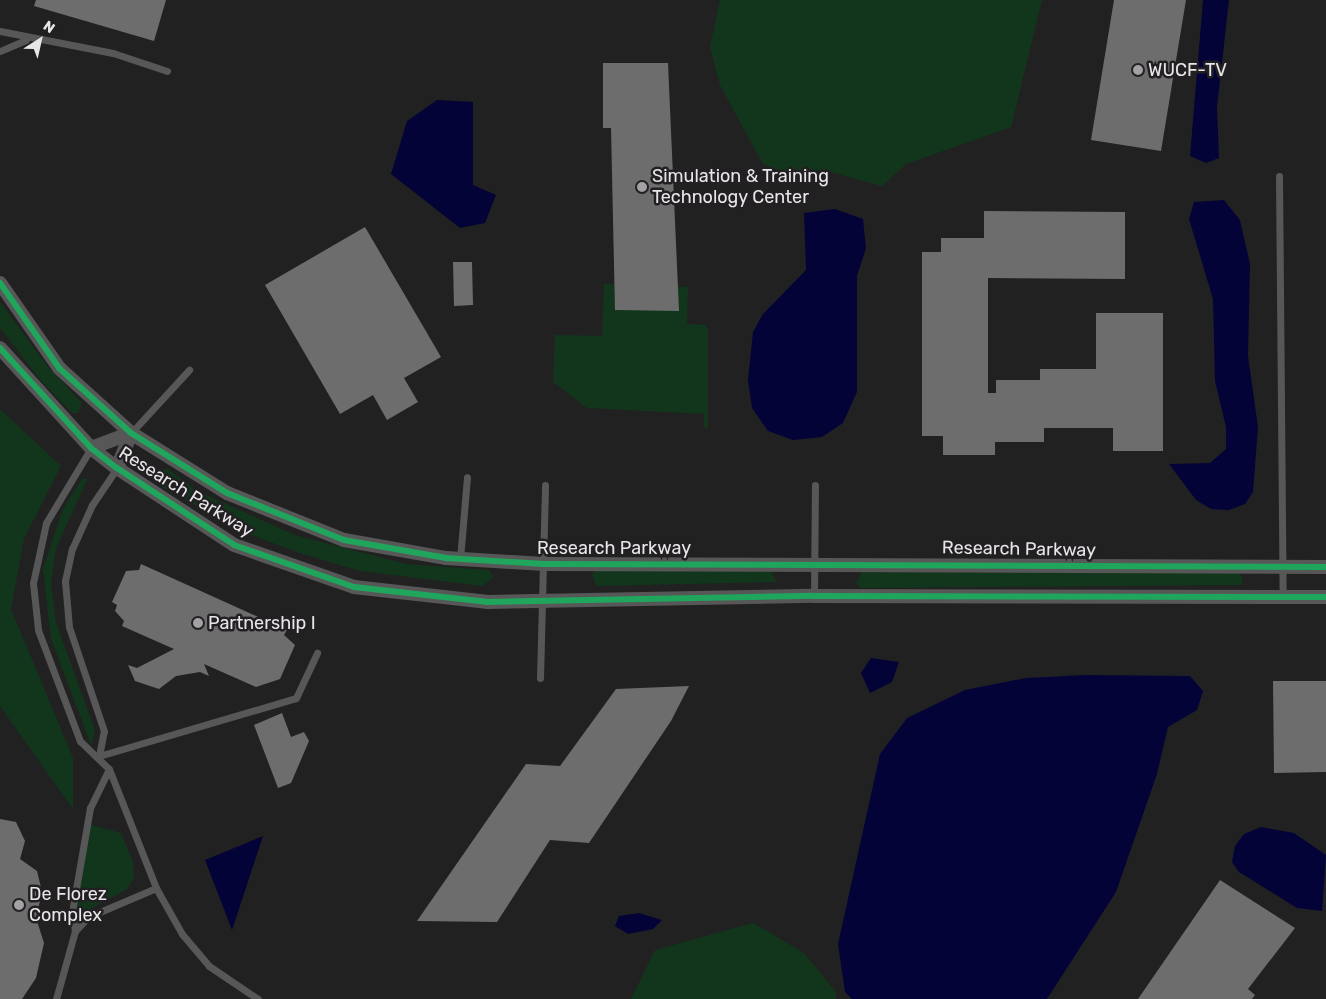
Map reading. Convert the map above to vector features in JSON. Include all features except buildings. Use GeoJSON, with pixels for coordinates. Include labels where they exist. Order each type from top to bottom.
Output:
{"type":"FeatureCollection","features":[{"type":"Feature","properties":{"kind":"street","name":"Research Parkway"},"geometry":{"type":"LineString","coordinates":[[0,283],[59,368],[131,433],[227,493],[344,540],[460,559],[544,564],[814,562],[1326,567]]}},
{"type":"Feature","properties":{"kind":"street","name":"Research Parkway"},"geometry":{"type":"LineString","coordinates":[[0,348],[91,448],[118,468],[234,545],[354,587],[488,602],[814,596],[1326,597]]}},
{"type":"Feature","properties":{"kind":"street"},"geometry":{"type":"LineString","coordinates":[[91,448],[131,433]]}},
{"type":"Feature","properties":{"kind":"street"},"geometry":{"type":"LineString","coordinates":[[118,468],[131,433]]}},
{"type":"Feature","properties":{"kind":"lane"},"geometry":{"type":"LineString","coordinates":[[0,31],[26,40],[113,53],[167,71]]}},
{"type":"Feature","properties":{"kind":"lane"},"geometry":{"type":"LineString","coordinates":[[0,50],[26,40]]}},
{"type":"Feature","properties":{"kind":"lane"},"geometry":{"type":"LineString","coordinates":[[1280,176],[1284,566],[1282,597]]}},
{"type":"Feature","properties":{"kind":"lane"},"geometry":{"type":"LineString","coordinates":[[131,433],[189,370]]}},
{"type":"Feature","properties":{"kind":"lane"},"geometry":{"type":"LineString","coordinates":[[91,448],[46,523],[33,582],[38,630],[80,741],[100,756],[108,769],[156,888],[193,952],[258,999]]}},
{"type":"Feature","properties":{"kind":"lane"},"geometry":{"type":"LineString","coordinates":[[100,756],[104,731],[69,627],[65,581],[72,549],[92,505],[118,468]]}},
{"type":"Feature","properties":{"kind":"lane"},"geometry":{"type":"LineString","coordinates":[[460,559],[466,477]]}},
{"type":"Feature","properties":{"kind":"lane"},"geometry":{"type":"LineString","coordinates":[[540,678],[544,601],[545,485]]}},
{"type":"Feature","properties":{"kind":"lane"},"geometry":{"type":"LineString","coordinates":[[814,596],[815,485]]}},
{"type":"Feature","properties":{"kind":"lane"},"geometry":{"type":"LineString","coordinates":[[100,756],[296,698],[317,653]]}},
{"type":"Feature","properties":{"kind":"lane"},"geometry":{"type":"LineString","coordinates":[[56,999],[75,931],[72,912],[90,808],[108,769]]}},
{"type":"Feature","properties":{"kind":"lane"},"geometry":{"type":"LineString","coordinates":[[75,931],[88,917],[156,888]]}},
{"type":"Feature","properties":{"kind":"green space"},"geometry":{"type":"Polygon","coordinates":[[[720,0],[1042,0],[1011,127],[906,164],[882,186],[823,170],[781,174],[763,164],[720,85],[710,47],[720,0]]]}},
{"type":"Feature","properties":{"kind":"green space"},"geometry":{"type":"Polygon","coordinates":[[[604,284],[688,287],[687,324],[705,325],[708,330],[708,428],[704,427],[704,414],[587,408],[553,382],[555,335],[602,336],[604,284]]]}},
{"type":"Feature","properties":{"kind":"green space"},"geometry":{"type":"Polygon","coordinates":[[[0,302],[48,367],[82,403],[78,413],[72,413],[42,382],[0,328],[0,302]]]}},
{"type":"Feature","properties":{"kind":"green space"},"geometry":{"type":"Polygon","coordinates":[[[0,409],[61,466],[24,539],[11,609],[73,758],[73,809],[0,706],[0,409]]]}},
{"type":"Feature","properties":{"kind":"green space"},"geometry":{"type":"Polygon","coordinates":[[[168,469],[199,492],[295,535],[406,564],[489,570],[494,577],[482,586],[360,571],[303,554],[243,532],[159,485],[156,477],[159,470],[168,469]]]}},
{"type":"Feature","properties":{"kind":"green space"},"geometry":{"type":"Polygon","coordinates":[[[88,478],[56,548],[51,583],[56,622],[95,731],[91,745],[51,639],[43,569],[63,509],[82,479],[88,478]]]}},
{"type":"Feature","properties":{"kind":"green space"},"geometry":{"type":"Polygon","coordinates":[[[598,570],[770,571],[777,582],[596,586],[592,574],[598,570]]]}},
{"type":"Feature","properties":{"kind":"green space"},"geometry":{"type":"Polygon","coordinates":[[[862,572],[1237,573],[1242,576],[1242,585],[861,588],[856,583],[862,572]]]}},
{"type":"Feature","properties":{"kind":"green space"},"geometry":{"type":"Polygon","coordinates":[[[88,824],[121,833],[133,862],[134,878],[127,889],[73,919],[88,824]]]}},
{"type":"Feature","properties":{"kind":"green space"},"geometry":{"type":"Polygon","coordinates":[[[753,923],[804,953],[836,992],[836,999],[631,999],[655,950],[753,923]]]}},
{"type":"Feature","properties":{"kind":"shaded area"},"geometry":{"type":"Polygon","coordinates":[[[1203,0],[1229,0],[1217,107],[1219,158],[1206,163],[1190,156],[1203,0]]]}},
{"type":"Feature","properties":{"kind":"shaded area"},"geometry":{"type":"Polygon","coordinates":[[[437,100],[473,102],[473,185],[496,195],[485,223],[460,228],[391,174],[407,121],[437,100]]]}},
{"type":"Feature","properties":{"kind":"shaded area"},"geometry":{"type":"Polygon","coordinates":[[[1224,200],[1240,220],[1250,264],[1248,356],[1258,427],[1253,492],[1245,504],[1229,510],[1211,509],[1196,500],[1169,464],[1210,463],[1226,449],[1226,427],[1215,381],[1213,299],[1189,219],[1194,202],[1224,200]]]}},
{"type":"Feature","properties":{"kind":"shaded area"},"geometry":{"type":"Polygon","coordinates":[[[835,209],[863,219],[866,248],[857,276],[857,392],[843,423],[822,437],[793,440],[768,431],[752,408],[748,380],[753,332],[763,314],[806,270],[804,213],[835,209]]]}},
{"type":"Feature","properties":{"kind":"shaded area"},"geometry":{"type":"Polygon","coordinates":[[[871,658],[899,662],[892,682],[870,693],[861,673],[871,658]]]}},
{"type":"Feature","properties":{"kind":"shaded area"},"geometry":{"type":"Polygon","coordinates":[[[1085,675],[1190,676],[1203,691],[1197,710],[1168,727],[1157,774],[1116,892],[1047,999],[852,999],[845,992],[838,944],[880,754],[907,718],[965,690],[1026,678],[1085,675]]]}},
{"type":"Feature","properties":{"kind":"shaded area"},"geometry":{"type":"Polygon","coordinates":[[[1261,827],[1294,833],[1326,855],[1322,911],[1297,908],[1239,872],[1232,862],[1235,846],[1244,834],[1261,827]]]}},
{"type":"Feature","properties":{"kind":"shaded area"},"geometry":{"type":"Polygon","coordinates":[[[263,836],[232,930],[205,860],[263,836]]]}},
{"type":"Feature","properties":{"kind":"shaded area"},"geometry":{"type":"Polygon","coordinates":[[[639,913],[662,920],[653,929],[628,934],[615,926],[619,916],[639,913]]]}},
{"type":"Feature","properties":{"kind":"cycle path"},"geometry":{"type":"LineString","coordinates":[[0,283],[59,368],[131,433],[227,493],[344,540],[446,558],[544,564],[1326,567]]}},
{"type":"Feature","properties":{"kind":"cycle path"},"geometry":{"type":"LineString","coordinates":[[0,348],[91,448],[117,468],[234,545],[354,587],[488,602],[814,596],[1326,597]]}},
{"type":"Feature","properties":{"kind":"place","name":"WUCF-TV"},"geometry":{"type":"Point","coordinates":[1138,70]}},
{"type":"Feature","properties":{"kind":"place","name":"Simulation & Training Technology Center"},"geometry":{"type":"Point","coordinates":[642,187]}},
{"type":"Feature","properties":{"kind":"place","name":"Partnership I"},"geometry":{"type":"Point","coordinates":[198,623]}},
{"type":"Feature","properties":{"kind":"place","name":"De Florez Complex"},"geometry":{"type":"Point","coordinates":[19,905]}}]}
